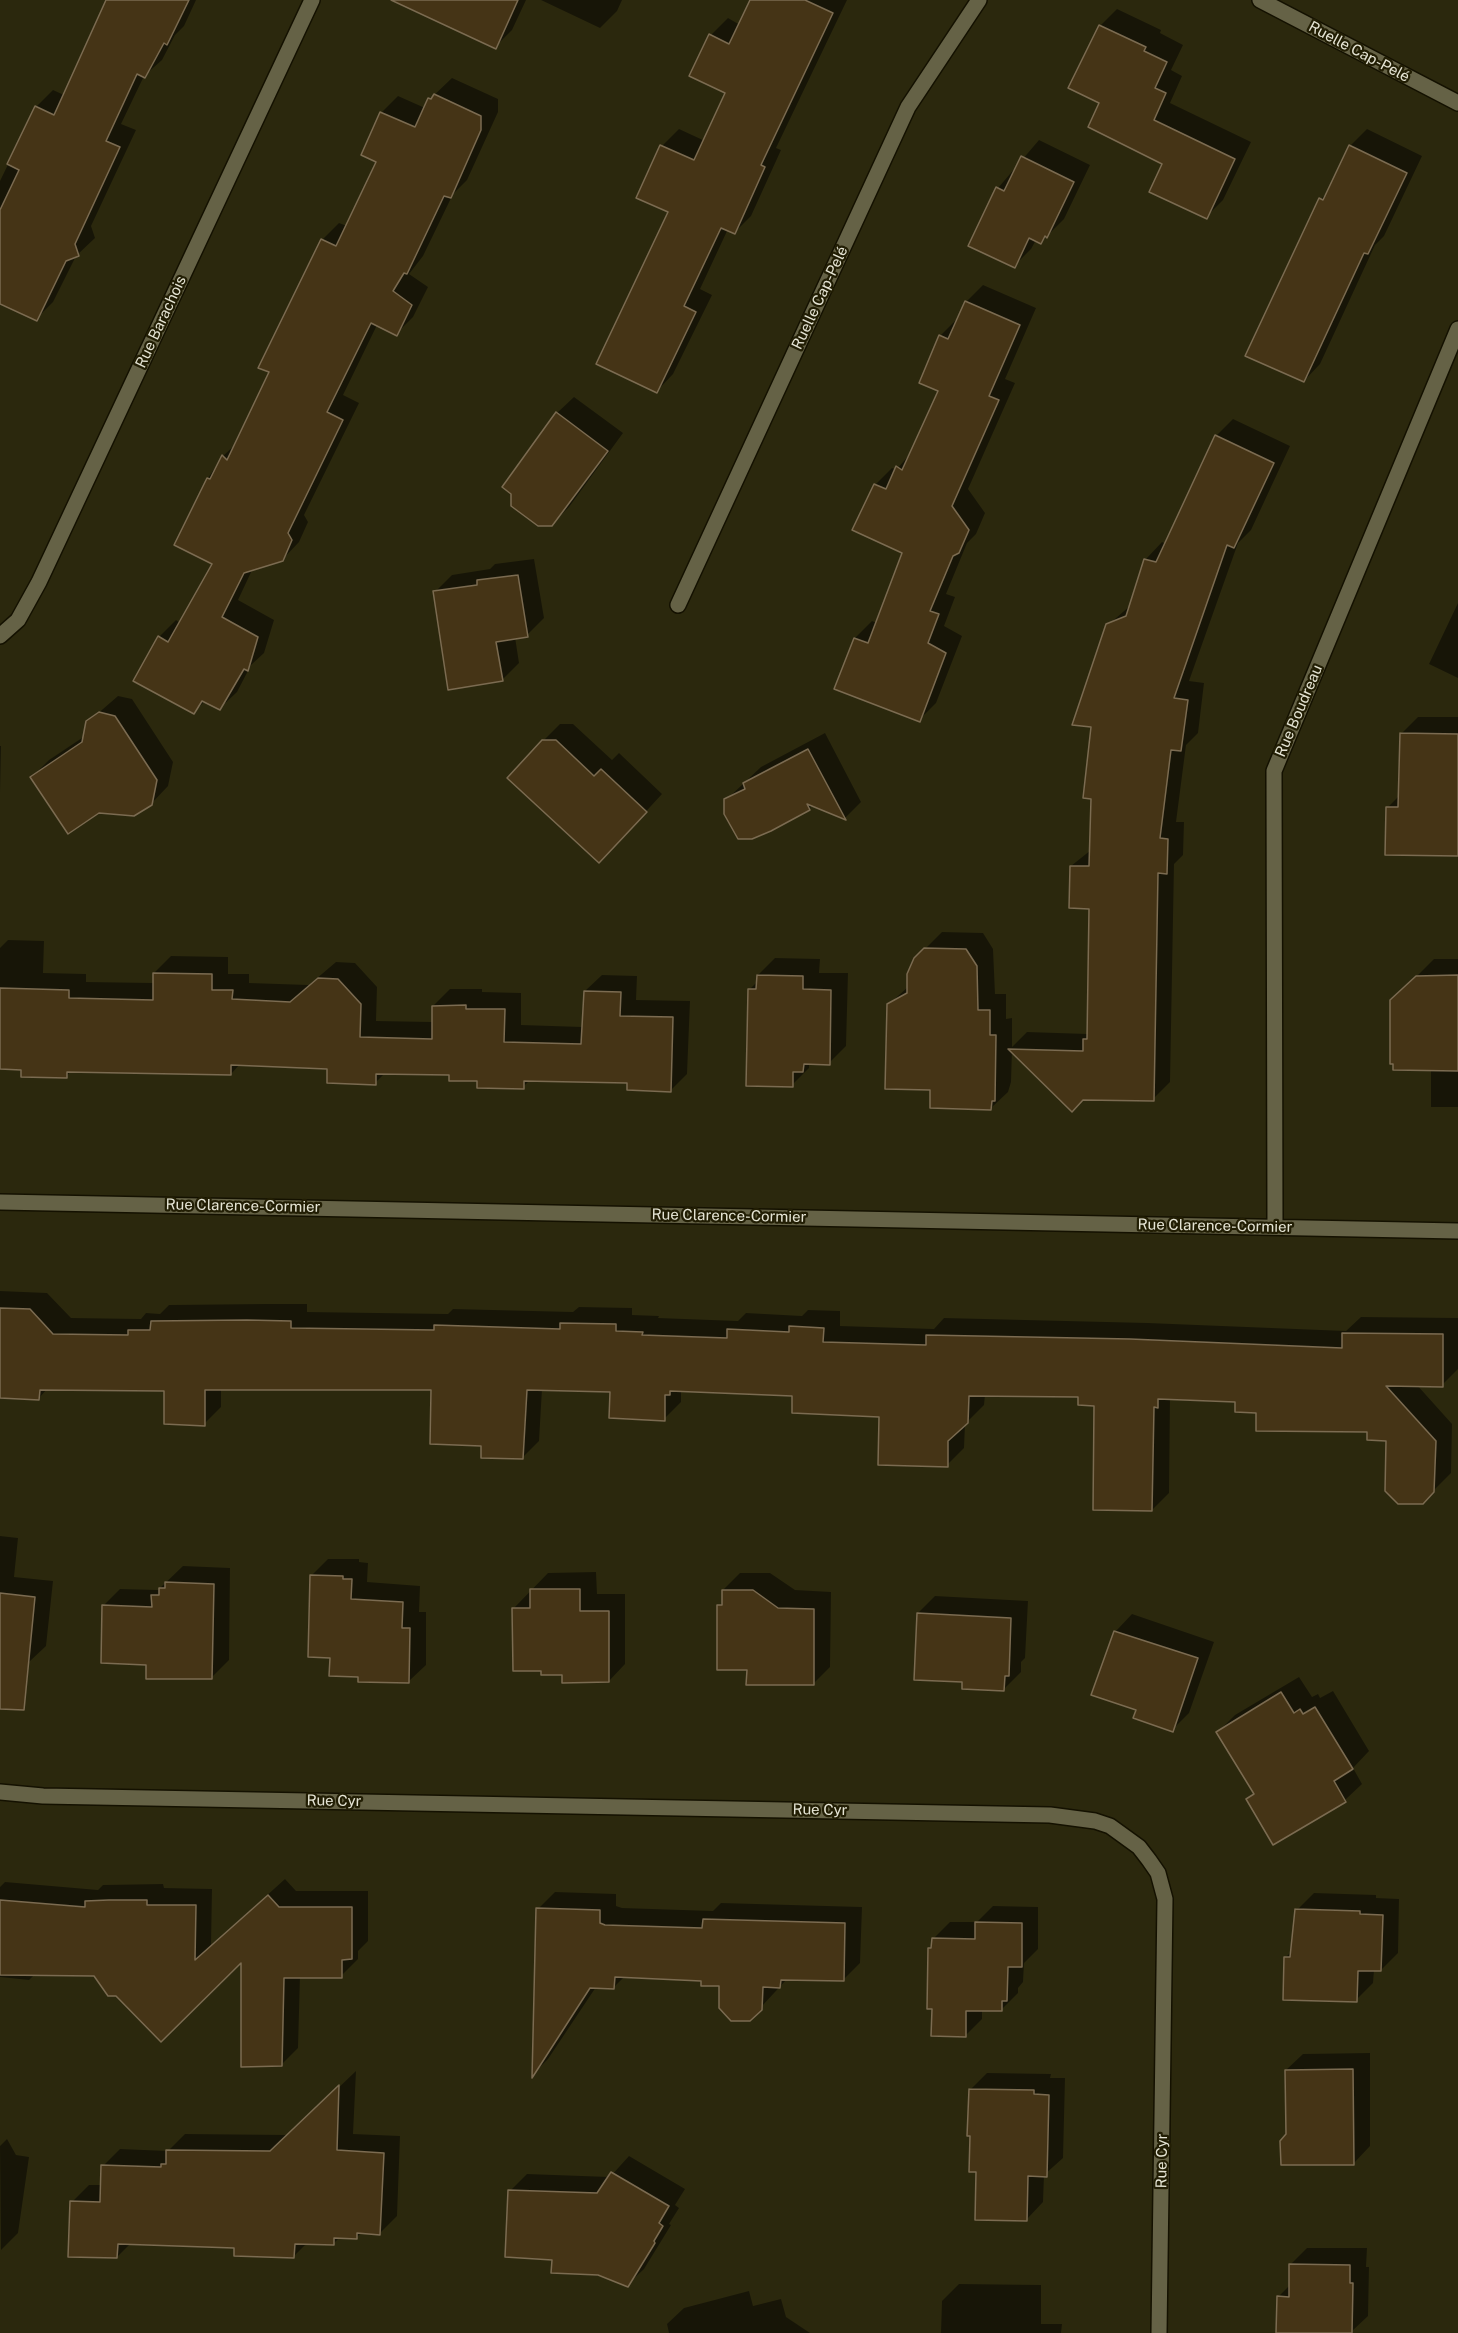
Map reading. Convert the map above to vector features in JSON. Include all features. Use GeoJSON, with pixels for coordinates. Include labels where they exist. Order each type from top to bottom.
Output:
{"type":"FeatureCollection","features":[{"type":"Feature","properties":{"kind":"street","name":"Rue Barachois"},"geometry":{"type":"LineString","coordinates":[[0,636],[18,620],[39,582],[312,0]]}},
{"type":"Feature","properties":{"kind":"street","name":"Ruelle Cap-Pelé"},"geometry":{"type":"LineString","coordinates":[[678,605],[908,107],[979,0]]}},
{"type":"Feature","properties":{"kind":"street","name":"Ruelle Cap-Pelé"},"geometry":{"type":"LineString","coordinates":[[1260,0],[1458,103]]}},
{"type":"Feature","properties":{"kind":"street","name":"Rue Boudreau"},"geometry":{"type":"LineString","coordinates":[[1275,1227],[1274,771],[1458,329]]}},
{"type":"Feature","properties":{"kind":"street","name":"Rue Clarence-Cormier"},"geometry":{"type":"LineString","coordinates":[[0,1202],[1458,1231]]}},
{"type":"Feature","properties":{"kind":"street","name":"Rue Cyr"},"geometry":{"type":"LineString","coordinates":[[0,1792],[55,1796],[1050,1815],[1095,1821],[1110,1827],[1139,1847],[1149,1860],[1158,1874],[1165,1899],[1159,2333]]}},
{"type":"Feature","properties":{"kind":"building"},"geometry":{"type":"Polygon","coordinates":[[[106,0],[189,0],[167,45],[164,43],[145,78],[137,74],[106,141],[120,147],[75,244],[79,256],[66,261],[37,321],[0,304],[0,210],[19,170],[7,164],[35,106],[54,115],[106,0]]]}},
{"type":"Feature","properties":{"kind":"building"},"geometry":{"type":"Polygon","coordinates":[[[391,0],[518,0],[496,49],[391,0]]]}},
{"type":"Feature","properties":{"kind":"building"},"geometry":{"type":"Polygon","coordinates":[[[750,0],[805,0],[833,13],[761,165],[765,167],[735,234],[721,228],[684,306],[696,312],[657,393],[596,364],[668,212],[636,198],[660,145],[694,160],[725,93],[689,76],[709,34],[729,44],[750,0]]]}},
{"type":"Feature","properties":{"kind":"building"},"geometry":{"type":"Polygon","coordinates":[[[1099,25],[1146,47],[1144,51],[1167,62],[1155,88],[1166,93],[1154,120],[1235,159],[1207,219],[1149,192],[1162,164],[1088,127],[1099,103],[1068,88],[1099,25]]]}},
{"type":"Feature","properties":{"kind":"building"},"geometry":{"type":"Polygon","coordinates":[[[434,94],[481,116],[481,130],[451,198],[444,196],[407,274],[404,273],[393,291],[412,305],[397,336],[371,323],[327,412],[343,420],[288,533],[292,540],[283,561],[244,573],[222,617],[258,637],[248,671],[244,669],[220,710],[202,701],[194,714],[133,681],[158,636],[168,642],[212,564],[174,545],[207,478],[210,479],[222,455],[227,460],[269,372],[258,368],[321,239],[336,246],[376,162],[361,155],[380,112],[415,127],[428,98],[431,99],[434,94]]]}},
{"type":"Feature","properties":{"kind":"building"},"geometry":{"type":"Polygon","coordinates":[[[1349,145],[1407,173],[1368,254],[1364,253],[1304,382],[1245,356],[1319,198],[1323,200],[1349,145]]]}},
{"type":"Feature","properties":{"kind":"building"},"geometry":{"type":"Polygon","coordinates":[[[1021,156],[1074,182],[1047,238],[1045,236],[1041,244],[1029,238],[1015,268],[968,246],[996,187],[1004,191],[1021,156]]]}},
{"type":"Feature","properties":{"kind":"building"},"geometry":{"type":"Polygon","coordinates":[[[965,301],[1020,325],[989,396],[999,400],[952,506],[969,530],[959,553],[953,556],[930,611],[939,614],[928,643],[946,653],[920,722],[834,689],[854,638],[868,643],[902,553],[852,530],[874,484],[886,489],[896,466],[902,470],[938,391],[919,383],[939,335],[948,339],[965,301]]]}},
{"type":"Feature","properties":{"kind":"building"},"geometry":{"type":"Polygon","coordinates":[[[556,412],[608,451],[552,526],[538,526],[511,506],[511,494],[502,487],[556,412]]]}},
{"type":"Feature","properties":{"kind":"building"},"geometry":{"type":"Polygon","coordinates":[[[1215,435],[1274,463],[1234,548],[1227,545],[1174,698],[1188,700],[1181,751],[1171,750],[1160,838],[1168,839],[1167,874],[1158,873],[1154,1101],[1083,1100],[1072,1112],[1008,1049],[1083,1051],[1083,1039],[1087,1039],[1089,909],[1069,908],[1070,866],[1089,866],[1091,799],[1083,798],[1091,727],[1072,725],[1106,624],[1126,616],[1144,559],[1156,562],[1215,435]]]}},
{"type":"Feature","properties":{"kind":"building"},"geometry":{"type":"Polygon","coordinates":[[[518,575],[528,637],[496,642],[503,681],[448,690],[433,591],[477,585],[477,580],[518,575]]]}},
{"type":"Feature","properties":{"kind":"building"},"geometry":{"type":"Polygon","coordinates":[[[99,712],[115,716],[157,780],[152,805],[134,816],[99,813],[68,834],[30,777],[82,742],[86,721],[99,712]]]}},
{"type":"Feature","properties":{"kind":"building"},"geometry":{"type":"Polygon","coordinates":[[[1400,733],[1458,734],[1458,856],[1385,855],[1386,807],[1398,807],[1400,733]]]}},
{"type":"Feature","properties":{"kind":"building"},"geometry":{"type":"Polygon","coordinates":[[[542,740],[556,740],[594,776],[601,769],[647,812],[599,863],[507,778],[542,740]]]}},
{"type":"Feature","properties":{"kind":"building"},"geometry":{"type":"Polygon","coordinates":[[[808,749],[846,820],[807,804],[810,810],[771,831],[752,839],[738,839],[724,814],[724,799],[745,789],[743,783],[808,749]]]}},
{"type":"Feature","properties":{"kind":"building"},"geometry":{"type":"Polygon","coordinates":[[[924,948],[966,949],[977,966],[978,1010],[990,1010],[990,1035],[996,1035],[995,1101],[992,1101],[991,1110],[930,1108],[930,1090],[885,1089],[887,1004],[907,993],[907,974],[914,958],[924,948]]]}},
{"type":"Feature","properties":{"kind":"building"},"geometry":{"type":"Polygon","coordinates":[[[153,973],[212,974],[212,990],[233,990],[232,999],[290,1002],[318,978],[338,979],[361,1004],[360,1037],[432,1039],[432,1006],[466,1005],[466,1009],[505,1009],[504,1042],[581,1044],[584,991],[621,992],[620,1016],[673,1017],[671,1092],[627,1090],[627,1083],[524,1081],[524,1089],[477,1088],[477,1081],[449,1081],[449,1075],[376,1074],[376,1085],[327,1083],[327,1069],[231,1065],[231,1075],[67,1072],[67,1078],[21,1077],[21,1070],[0,1069],[0,988],[69,990],[69,998],[153,1000],[153,973]]]}},
{"type":"Feature","properties":{"kind":"building"},"geometry":{"type":"Polygon","coordinates":[[[757,975],[803,976],[803,989],[831,990],[830,1065],[804,1064],[803,1072],[793,1072],[793,1087],[746,1086],[748,989],[756,989],[757,975]]]}},
{"type":"Feature","properties":{"kind":"building"},"geometry":{"type":"Polygon","coordinates":[[[1458,975],[1458,1071],[1393,1070],[1393,1064],[1390,1064],[1390,1000],[1416,976],[1458,975]]]}},
{"type":"Feature","properties":{"kind":"building"},"geometry":{"type":"Polygon","coordinates":[[[0,1308],[30,1309],[53,1334],[128,1335],[128,1330],[150,1330],[151,1321],[291,1321],[291,1328],[434,1330],[434,1325],[560,1329],[560,1323],[616,1324],[616,1331],[643,1332],[642,1335],[727,1338],[727,1329],[789,1332],[789,1326],[824,1328],[823,1342],[926,1345],[926,1335],[1130,1339],[1342,1348],[1342,1333],[1443,1334],[1443,1387],[1386,1386],[1436,1441],[1434,1492],[1423,1504],[1398,1504],[1385,1491],[1386,1441],[1367,1440],[1367,1432],[1256,1431],[1256,1413],[1235,1412],[1235,1402],[1158,1399],[1158,1408],[1154,1407],[1152,1511],[1093,1510],[1094,1406],[1078,1405],[1078,1397],[969,1396],[968,1423],[948,1441],[948,1467],[878,1465],[879,1417],[792,1413],[792,1396],[670,1391],[670,1395],[665,1395],[665,1421],[609,1418],[610,1392],[527,1390],[523,1459],[481,1458],[481,1446],[430,1444],[431,1390],[205,1390],[205,1426],[164,1424],[164,1391],[40,1390],[39,1400],[0,1398],[0,1308]]]}},
{"type":"Feature","properties":{"kind":"building"},"geometry":{"type":"Polygon","coordinates":[[[310,1575],[343,1576],[343,1579],[352,1579],[351,1599],[403,1602],[402,1628],[410,1628],[409,1683],[358,1682],[358,1677],[329,1676],[330,1658],[308,1657],[310,1575]]]}},
{"type":"Feature","properties":{"kind":"building"},"geometry":{"type":"Polygon","coordinates":[[[165,1582],[214,1584],[212,1679],[146,1679],[146,1665],[101,1663],[102,1605],[152,1607],[151,1595],[159,1595],[159,1588],[165,1588],[165,1582]]]}},
{"type":"Feature","properties":{"kind":"building"},"geometry":{"type":"Polygon","coordinates":[[[530,1589],[580,1589],[580,1611],[609,1611],[609,1682],[562,1683],[562,1675],[541,1675],[541,1671],[513,1671],[512,1608],[530,1608],[530,1589]]]}},
{"type":"Feature","properties":{"kind":"building"},"geometry":{"type":"Polygon","coordinates":[[[722,1590],[753,1590],[778,1608],[814,1609],[814,1685],[746,1685],[747,1670],[717,1670],[717,1605],[722,1605],[722,1590]]]}},
{"type":"Feature","properties":{"kind":"building"},"geometry":{"type":"Polygon","coordinates":[[[0,1593],[35,1597],[24,1710],[0,1709],[0,1593]]]}},
{"type":"Feature","properties":{"kind":"building"},"geometry":{"type":"Polygon","coordinates":[[[917,1613],[1011,1618],[1009,1676],[1005,1676],[1004,1691],[962,1689],[962,1682],[914,1680],[917,1613]]]}},
{"type":"Feature","properties":{"kind":"building"},"geometry":{"type":"Polygon","coordinates":[[[1114,1631],[1198,1658],[1173,1732],[1133,1718],[1136,1710],[1091,1695],[1114,1631]]]}},
{"type":"Feature","properties":{"kind":"building"},"geometry":{"type":"Polygon","coordinates":[[[1281,1692],[1294,1713],[1300,1709],[1303,1714],[1315,1707],[1353,1769],[1334,1781],[1346,1802],[1273,1845],[1246,1799],[1254,1794],[1216,1732],[1281,1692]]]}},
{"type":"Feature","properties":{"kind":"building"},"geometry":{"type":"Polygon","coordinates":[[[268,1895],[279,1907],[352,1907],[352,1959],[342,1960],[342,1978],[284,1978],[282,2066],[241,2067],[241,1963],[161,2042],[116,1996],[108,1996],[94,1976],[0,1975],[0,1900],[85,1907],[85,1901],[109,1900],[147,1900],[147,1905],[196,1905],[195,1960],[268,1895]]]}},
{"type":"Feature","properties":{"kind":"building"},"geometry":{"type":"Polygon","coordinates":[[[536,1908],[600,1910],[600,1923],[605,1925],[702,1928],[703,1919],[845,1923],[844,1981],[781,1980],[780,1988],[763,1987],[762,2010],[750,2021],[731,2021],[719,2008],[719,1986],[701,1986],[701,1981],[615,1977],[614,1989],[590,1988],[532,2078],[536,1908]]]}},
{"type":"Feature","properties":{"kind":"building"},"geometry":{"type":"Polygon","coordinates":[[[1295,1909],[1360,1911],[1360,1914],[1383,1915],[1381,1971],[1358,1971],[1357,2002],[1283,2000],[1284,1957],[1290,1957],[1295,1909]]]}},
{"type":"Feature","properties":{"kind":"building"},"geometry":{"type":"Polygon","coordinates":[[[975,1922],[1022,1923],[1022,1967],[1008,1967],[1007,2001],[1002,2001],[1002,2011],[966,2011],[966,2037],[931,2036],[932,2009],[927,2009],[928,1948],[931,1948],[932,1938],[975,1939],[975,1922]]]}},
{"type":"Feature","properties":{"kind":"building"},"geometry":{"type":"Polygon","coordinates":[[[1353,2069],[1354,2165],[1281,2165],[1280,2141],[1286,2134],[1285,2070],[1353,2069]]]}},
{"type":"Feature","properties":{"kind":"building"},"geometry":{"type":"Polygon","coordinates":[[[339,2085],[337,2150],[384,2153],[380,2235],[357,2233],[357,2239],[334,2238],[334,2245],[295,2244],[294,2258],[234,2256],[234,2248],[118,2244],[117,2258],[68,2257],[70,2201],[100,2202],[101,2165],[161,2167],[161,2164],[166,2164],[166,2150],[270,2151],[339,2085]]]}},
{"type":"Feature","properties":{"kind":"building"},"geometry":{"type":"Polygon","coordinates":[[[969,2089],[1034,2090],[1034,2094],[1049,2095],[1047,2177],[1028,2176],[1027,2221],[975,2220],[976,2172],[969,2172],[970,2136],[967,2136],[969,2089]]]}},
{"type":"Feature","properties":{"kind":"building"},"geometry":{"type":"Polygon","coordinates":[[[611,2172],[669,2206],[659,2223],[663,2226],[655,2243],[628,2287],[598,2275],[551,2273],[552,2260],[505,2257],[508,2190],[597,2193],[611,2172]]]}},
{"type":"Feature","properties":{"kind":"building"},"geometry":{"type":"Polygon","coordinates":[[[1289,2264],[1350,2265],[1350,2283],[1353,2283],[1352,2333],[1276,2333],[1277,2296],[1289,2297],[1289,2264]]]}}]}
